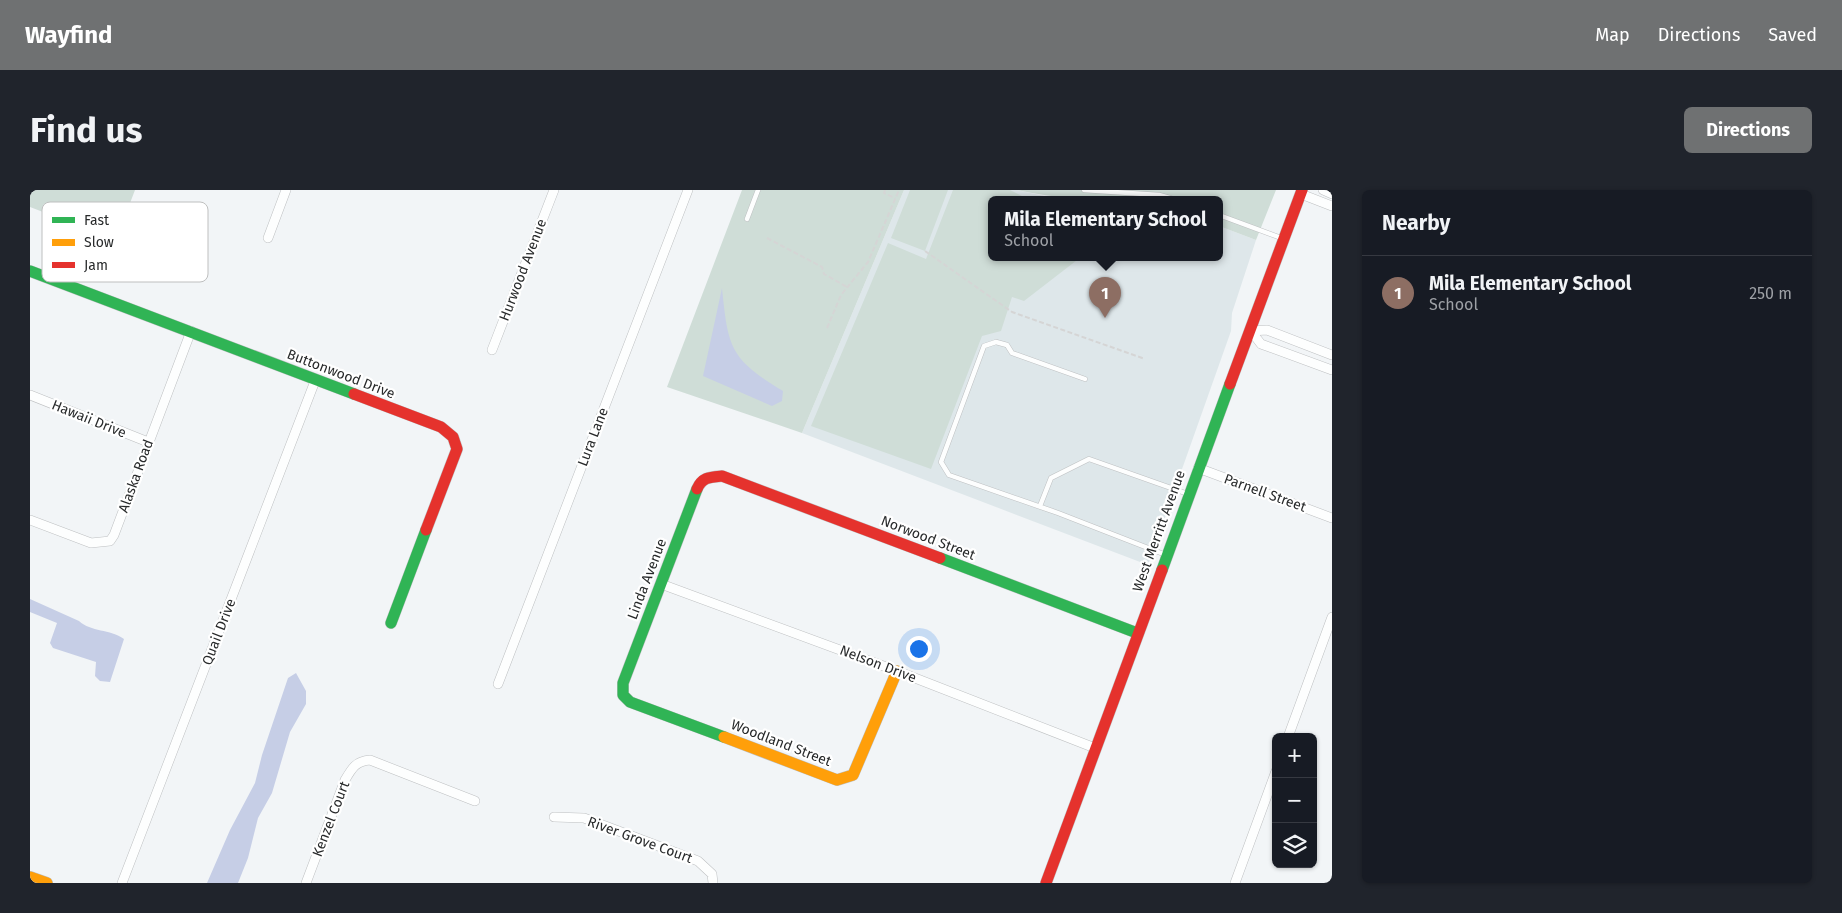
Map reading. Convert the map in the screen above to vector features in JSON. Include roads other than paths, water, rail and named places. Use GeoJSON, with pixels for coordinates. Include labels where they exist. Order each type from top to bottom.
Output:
{"type":"FeatureCollection","features":[{"type":"Feature","properties":{"kind":"street"},"geometry":{"type":"LineString","coordinates":[[268,238],[286,190]]}},
{"type":"Feature","properties":{"kind":"street","name":"Hurwood Avenue"},"geometry":{"type":"LineString","coordinates":[[492,350],[554,190]]}},
{"type":"Feature","properties":{"kind":"street","name":"Lura Lane"},"geometry":{"type":"LineString","coordinates":[[498,684],[688,190]]}},
{"type":"Feature","properties":{"kind":"street"},"geometry":{"type":"LineString","coordinates":[[1322,190],[1332,194]]}},
{"type":"Feature","properties":{"kind":"street"},"geometry":{"type":"LineString","coordinates":[[1301,192],[1332,206]]}},
{"type":"Feature","properties":{"kind":"street","name":"West Merritt Avenue"},"geometry":{"type":"LineString","coordinates":[[1046,883],[1188,494],[1252,330],[1301,192]]}},
{"type":"Feature","properties":{"kind":"street","name":"Buttonwood Drive"},"geometry":{"type":"LineString","coordinates":[[30,271],[42,275]]}},
{"type":"Feature","properties":{"kind":"street","name":"Buttonwood Drive"},"geometry":{"type":"LineString","coordinates":[[60,282],[191,331],[315,381],[441,427],[453,437],[456,449],[392,624]]}},
{"type":"Feature","properties":{"kind":"street"},"geometry":{"type":"LineString","coordinates":[[1252,330],[1267,330],[1332,355]]}},
{"type":"Feature","properties":{"kind":"street"},"geometry":{"type":"LineString","coordinates":[[1252,330],[1261,344],[1332,370]]}},
{"type":"Feature","properties":{"kind":"street","name":"Alaska Road"},"geometry":{"type":"LineString","coordinates":[[30,520],[90,543],[110,541],[114,535],[191,331]]}},
{"type":"Feature","properties":{"kind":"street","name":"Quail Drive"},"geometry":{"type":"LineString","coordinates":[[122,883],[315,381]]}},
{"type":"Feature","properties":{"kind":"street","name":"Hawaii Drive"},"geometry":{"type":"LineString","coordinates":[[30,395],[148,442]]}},
{"type":"Feature","properties":{"kind":"street","name":"Parnell Street"},"geometry":{"type":"LineString","coordinates":[[1198,468],[1332,518]]}},
{"type":"Feature","properties":{"kind":"street","name":"Norwood Street"},"geometry":{"type":"LineString","coordinates":[[707,477],[722,476],[1137,633]]}},
{"type":"Feature","properties":{"kind":"street","name":"Linda Avenue"},"geometry":{"type":"LineString","coordinates":[[623,695],[623,683],[699,484],[707,477]]}},
{"type":"Feature","properties":{"kind":"street","name":"Nelson Drive"},"geometry":{"type":"LineString","coordinates":[[661,584],[897,671],[1095,748]]}},
{"type":"Feature","properties":{"kind":"street"},"geometry":{"type":"LineString","coordinates":[[1289,733],[1332,617]]}},
{"type":"Feature","properties":{"kind":"street","name":"Woodland Street"},"geometry":{"type":"LineString","coordinates":[[623,695],[630,702],[837,780],[853,776],[857,769],[897,671]]}},
{"type":"Feature","properties":{"kind":"street","name":"Kenzel Court"},"geometry":{"type":"LineString","coordinates":[[306,883],[345,780],[354,766],[362,761],[370,760],[475,801]]}},
{"type":"Feature","properties":{"kind":"street"},"geometry":{"type":"LineString","coordinates":[[1235,883],[1273,778]]}},
{"type":"Feature","properties":{"kind":"street","name":"River Grove Court"},"geometry":{"type":"LineString","coordinates":[[554,817],[584,818],[698,861],[712,874],[713,883]]}},
{"type":"Feature","properties":{"kind":"street"},"geometry":{"type":"LineString","coordinates":[[30,877],[47,883]]}},
{"type":"Feature","properties":{"kind":"lane"},"geometry":{"type":"LineString","coordinates":[[747,219],[758,190]]}},
{"type":"Feature","properties":{"kind":"lane"},"geometry":{"type":"LineString","coordinates":[[1084,190],[1162,196]]}},
{"type":"Feature","properties":{"kind":"lane"},"geometry":{"type":"LineString","coordinates":[[1223,217],[1285,239]]}},
{"type":"Feature","properties":{"kind":"lane"},"geometry":{"type":"LineString","coordinates":[[1085,379],[1012,353],[1007,345],[996,342],[984,346],[942,462],[949,475],[1040,506],[1166,555]]}},
{"type":"Feature","properties":{"kind":"lane"},"geometry":{"type":"LineString","coordinates":[[1040,506],[1051,478],[1089,459],[1188,494]]}},
{"type":"Feature","properties":{"kind":"water"},"geometry":{"type":"Polygon","coordinates":[[[722,288],[727,325],[735,350],[752,370],[783,391],[782,401],[772,406],[703,376],[722,288]]]}},
{"type":"Feature","properties":{"kind":"water"},"geometry":{"type":"Polygon","coordinates":[[[30,599],[84,625],[124,639],[110,682],[100,681],[95,676],[96,662],[53,648],[50,643],[57,623],[30,612],[30,599]]]}},
{"type":"Feature","properties":{"kind":"water"},"geometry":{"type":"Polygon","coordinates":[[[296,673],[306,691],[306,704],[290,732],[272,793],[258,818],[248,858],[238,883],[207,883],[230,830],[255,783],[262,755],[288,678],[296,673]]]}},
{"type":"Feature","properties":{"kind":"place","name":"Mila Elementary School"},"geometry":{"type":"Point","coordinates":[1105,318]}}]}
